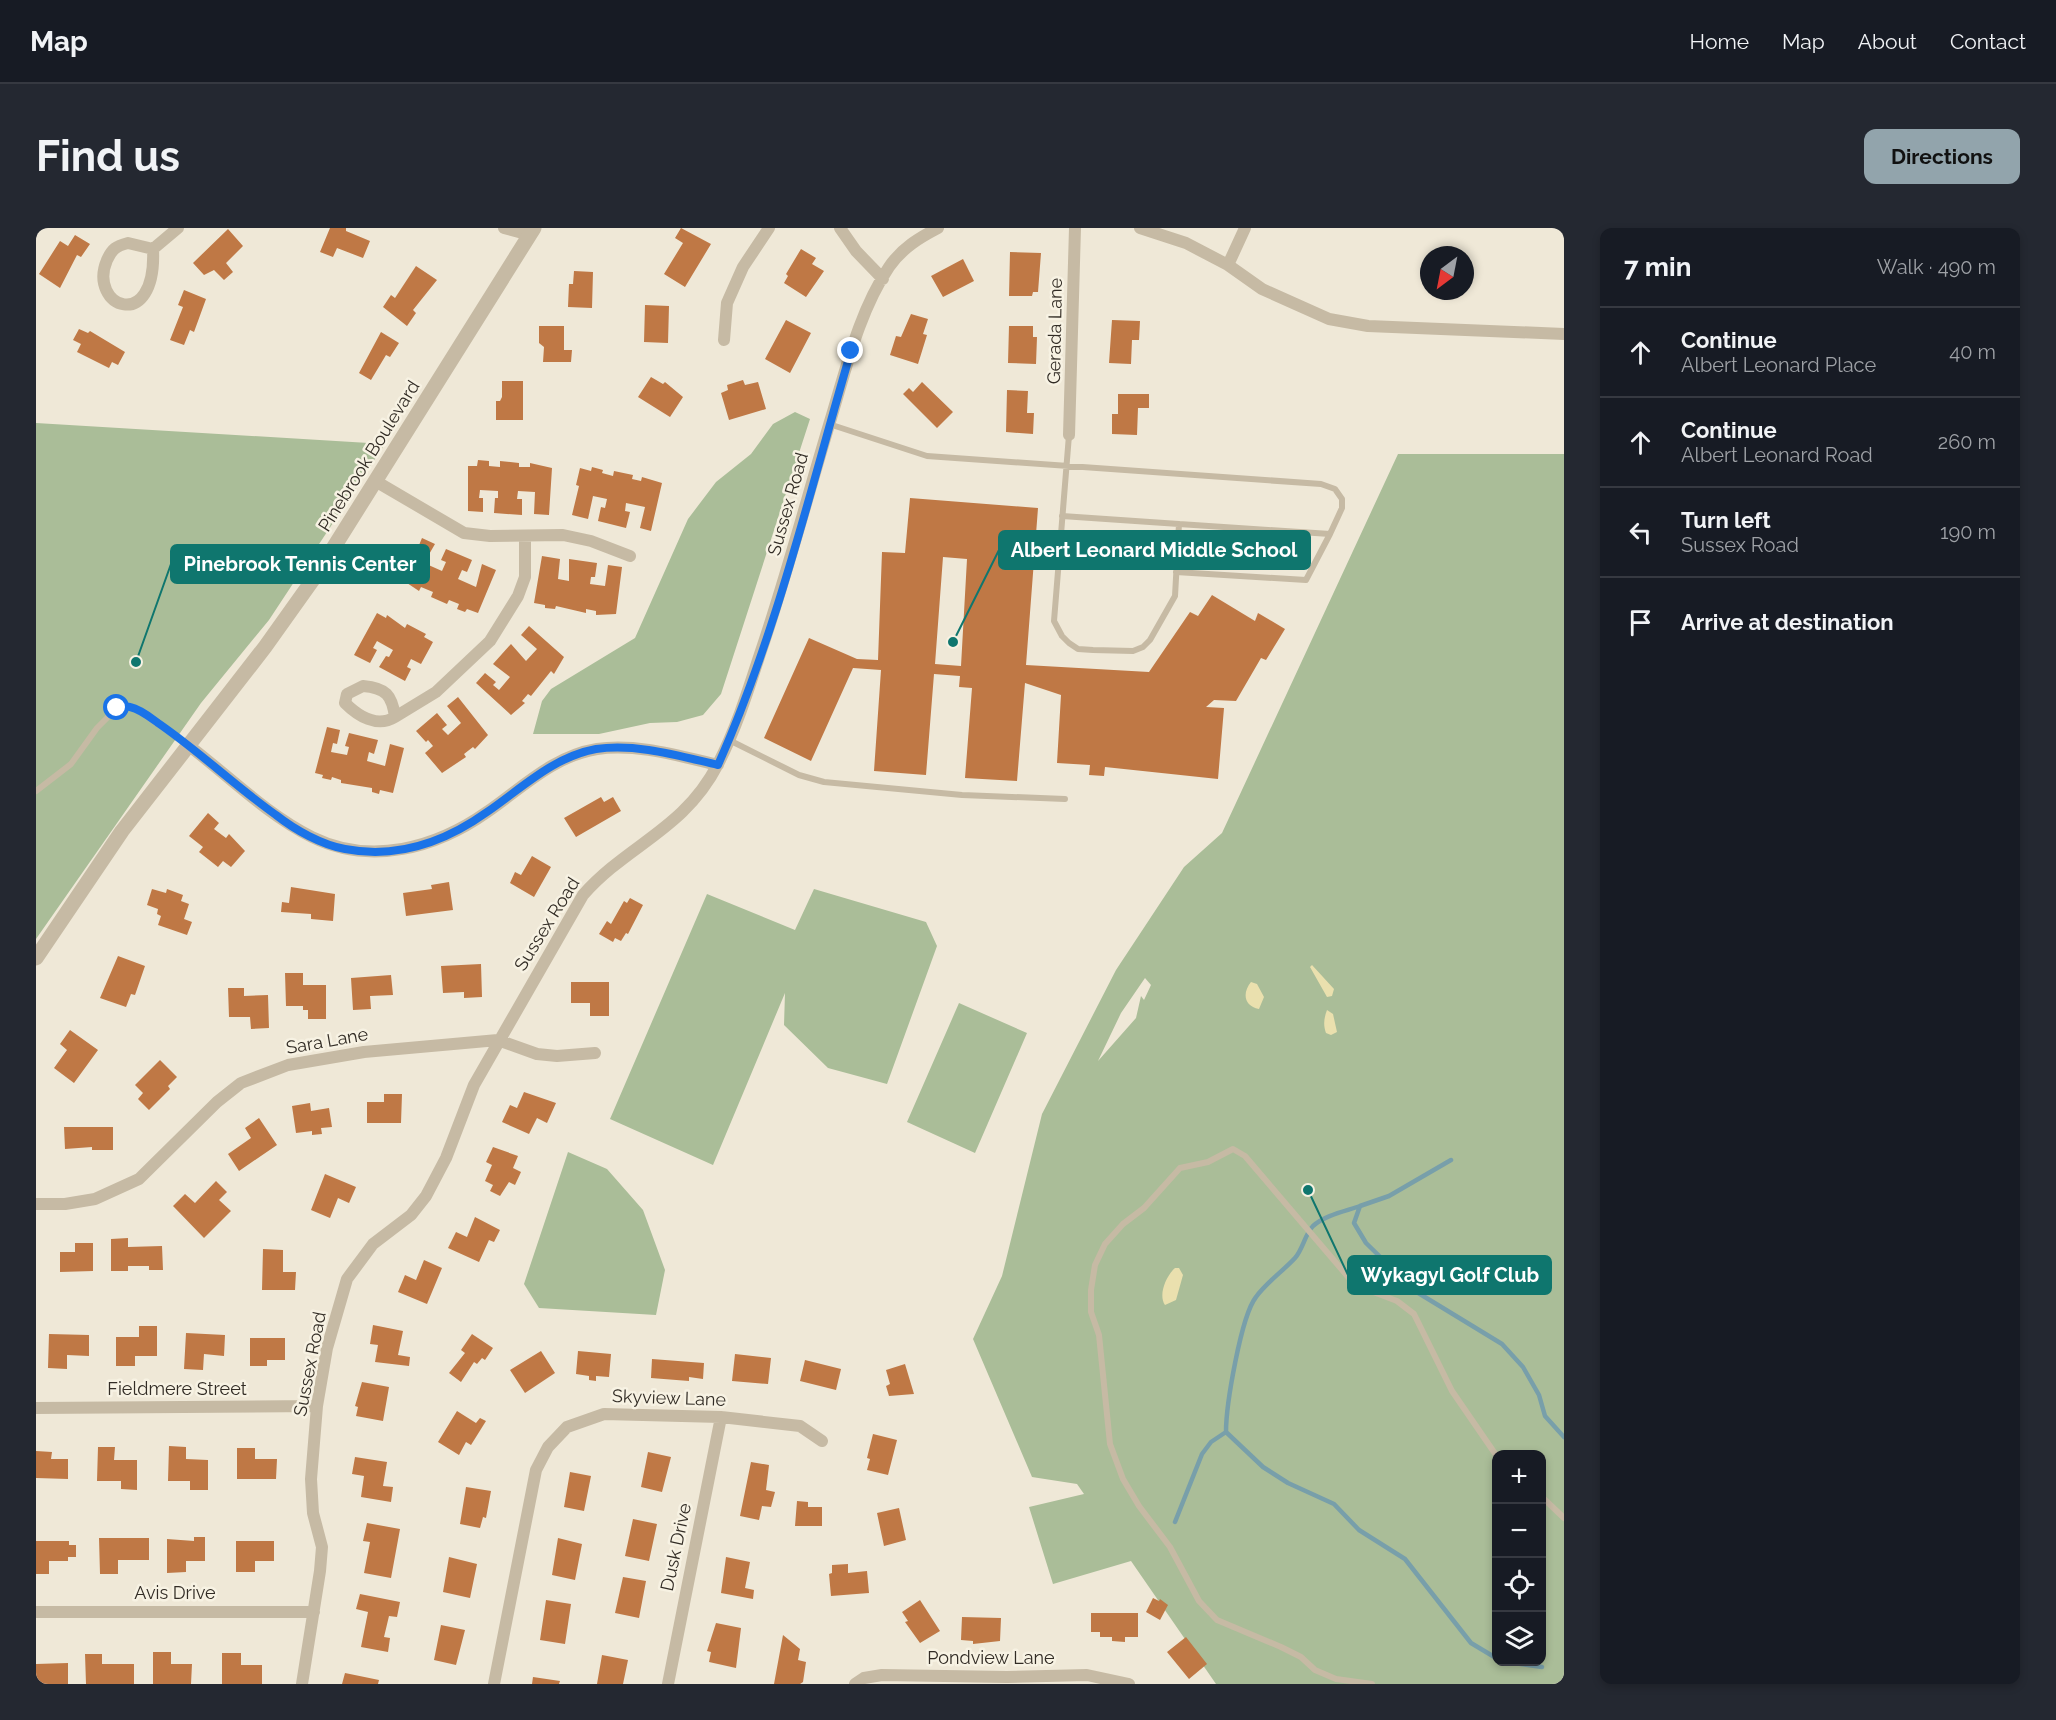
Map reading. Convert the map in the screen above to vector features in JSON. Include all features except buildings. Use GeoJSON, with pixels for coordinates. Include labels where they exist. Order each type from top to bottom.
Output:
{"type":"FeatureCollection","features":[{"type":"Feature","properties":{"kind":"street"},"geometry":{"type":"LineString","coordinates":[[153,249],[128,243],[117,246],[111,252],[102,272],[102,282],[117,301],[127,305],[135,304],[144,296],[152,280],[153,249],[178,228]]}},
{"type":"Feature","properties":{"kind":"street"},"geometry":{"type":"LineString","coordinates":[[504,228],[532,231]]}},
{"type":"Feature","properties":{"kind":"street"},"geometry":{"type":"LineString","coordinates":[[724,340],[727,303],[743,267],[769,228]]}},
{"type":"Feature","properties":{"kind":"street"},"geometry":{"type":"LineString","coordinates":[[840,228],[856,251],[883,279]]}},
{"type":"Feature","properties":{"kind":"street","name":"Sussex Road"},"geometry":{"type":"LineString","coordinates":[[302,1684],[322,1547],[313,1513],[310,1479],[317,1406],[327,1348],[347,1279],[373,1244],[411,1215],[426,1196],[446,1158],[474,1085],[583,895],[603,873],[649,842],[685,811],[718,765],[776,608],[851,351],[875,292],[890,266],[913,241],[938,228]]}},
{"type":"Feature","properties":{"kind":"street","name":"Gerada Lane"},"geometry":{"type":"LineString","coordinates":[[1068,435],[1075,228]]}},
{"type":"Feature","properties":{"kind":"street"},"geometry":{"type":"LineString","coordinates":[[1140,228],[1186,243],[1228,265],[1262,289],[1329,319],[1368,326],[1564,334]]}},
{"type":"Feature","properties":{"kind":"street"},"geometry":{"type":"LineString","coordinates":[[1228,265],[1245,228]]}},
{"type":"Feature","properties":{"kind":"street","name":"Pinebrook Boulevard"},"geometry":{"type":"LineString","coordinates":[[36,958],[122,831],[290,613],[377,482],[532,231]]}},
{"type":"Feature","properties":{"kind":"street"},"geometry":{"type":"LineString","coordinates":[[377,482],[464,533],[563,535],[591,541],[630,556]]}},
{"type":"Feature","properties":{"kind":"street"},"geometry":{"type":"LineString","coordinates":[[396,717],[436,692],[490,641],[518,596],[525,577],[525,536]]}},
{"type":"Feature","properties":{"kind":"street"},"geometry":{"type":"LineString","coordinates":[[188,745],[277,816],[313,837],[344,849],[367,851],[395,851],[421,846],[452,834],[563,759],[597,749],[629,748],[671,754],[718,765]]}},
{"type":"Feature","properties":{"kind":"street","name":"Sara Lane"},"geometry":{"type":"LineString","coordinates":[[36,1204],[65,1204],[95,1198],[139,1179],[241,1083],[288,1065],[364,1052],[498,1040],[537,1054],[557,1056],[595,1053]]}},
{"type":"Feature","properties":{"kind":"street","name":"Fieldmere Street"},"geometry":{"type":"LineString","coordinates":[[36,1408],[317,1406]]}},
{"type":"Feature","properties":{"kind":"street","name":"Skyview Lane"},"geometry":{"type":"LineString","coordinates":[[494,1684],[536,1470],[557,1436],[582,1419],[604,1414],[721,1417],[800,1426],[822,1441]]}},
{"type":"Feature","properties":{"kind":"street","name":"Dusk Drive"},"geometry":{"type":"LineString","coordinates":[[668,1684],[721,1417]]}},
{"type":"Feature","properties":{"kind":"street","name":"Avis Drive"},"geometry":{"type":"LineString","coordinates":[[36,1612],[314,1612]]}},
{"type":"Feature","properties":{"kind":"street","name":"Pondview Lane"},"geometry":{"type":"LineString","coordinates":[[855,1684],[864,1678],[882,1676],[1087,1675],[1129,1684]]}},
{"type":"Feature","properties":{"kind":"lane"},"geometry":{"type":"LineString","coordinates":[[830,424],[927,456],[1322,484],[1335,489],[1342,499],[1342,508],[1306,580],[1176,572]]}},
{"type":"Feature","properties":{"kind":"lane"},"geometry":{"type":"LineString","coordinates":[[1068,435],[1054,621],[1062,636],[1078,649],[1134,651],[1143,648],[1171,607],[1175,596],[1179,524]]}},
{"type":"Feature","properties":{"kind":"lane"},"geometry":{"type":"LineString","coordinates":[[1062,516],[1329,534]]}},
{"type":"Feature","properties":{"kind":"lane"},"geometry":{"type":"LineString","coordinates":[[36,791],[71,764],[96,728],[117,708],[132,707],[188,745]]}},
{"type":"Feature","properties":{"kind":"lane"},"geometry":{"type":"LineString","coordinates":[[729,740],[799,775],[824,782],[962,795],[1065,800]]}},
{"type":"Feature","properties":{"kind":"lane"},"geometry":{"type":"LineString","coordinates":[[1372,1684],[1336,1679],[1316,1670],[1281,1647],[1217,1620],[1199,1601],[1170,1547],[1139,1506],[1123,1479],[1110,1444],[1098,1335],[1091,1312],[1091,1290],[1095,1265],[1105,1244],[1123,1224],[1144,1208],[1180,1168],[1208,1162],[1233,1149],[1245,1156],[1355,1285],[1397,1301],[1413,1314],[1452,1391],[1493,1450]]}},
{"type":"Feature","properties":{"kind":"lane"},"geometry":{"type":"LineString","coordinates":[[1546,1501],[1564,1518]]}},
{"type":"Feature","properties":{"kind":"green space"},"geometry":{"type":"Polygon","coordinates":[[[795,412],[810,419],[721,694],[703,715],[677,722],[650,723],[599,734],[533,734],[542,701],[551,689],[635,638],[688,519],[716,482],[751,454],[773,424],[795,412]]]}},
{"type":"Feature","properties":{"kind":"green space"},"geometry":{"type":"Polygon","coordinates":[[[36,423],[385,444],[269,620],[201,703],[36,939],[36,423]]]}},
{"type":"Feature","properties":{"kind":"green space"},"geometry":{"type":"Polygon","coordinates":[[[1398,454],[1564,454],[1564,1684],[1216,1684],[1131,1561],[1053,1584],[1029,1507],[1084,1494],[1077,1484],[1032,1477],[973,1339],[1002,1276],[1042,1114],[1116,970],[1184,867],[1222,833],[1398,454]],[[1145,978],[1121,1013],[1098,1061],[1136,1018],[1141,996],[1144,1000],[1151,985],[1145,978]]]}},
{"type":"Feature","properties":{"kind":"green space"},"geometry":{"type":"Polygon","coordinates":[[[814,889],[926,922],[937,946],[887,1084],[828,1068],[784,1025],[785,993],[713,1165],[610,1119],[707,894],[795,930],[814,889]]]}},
{"type":"Feature","properties":{"kind":"green space"},"geometry":{"type":"Polygon","coordinates":[[[959,1003],[1027,1033],[975,1153],[907,1122],[959,1003]]]}},
{"type":"Feature","properties":{"kind":"green space"},"geometry":{"type":"Polygon","coordinates":[[[568,1152],[607,1169],[643,1210],[665,1270],[656,1315],[539,1308],[524,1284],[568,1152]]]}},
{"type":"Feature","properties":{"kind":"sand"},"geometry":{"type":"Polygon","coordinates":[[[1312,965],[1334,989],[1332,996],[1327,997],[1310,967],[1312,965]]]}},
{"type":"Feature","properties":{"kind":"sand"},"geometry":{"type":"Polygon","coordinates":[[[1251,982],[1257,984],[1264,997],[1259,1009],[1250,1005],[1246,998],[1246,990],[1251,982]]]}},
{"type":"Feature","properties":{"kind":"sand"},"geometry":{"type":"Polygon","coordinates":[[[1327,1010],[1333,1014],[1337,1032],[1331,1035],[1326,1033],[1324,1027],[1327,1010]]]}},
{"type":"Feature","properties":{"kind":"sand"},"geometry":{"type":"Polygon","coordinates":[[[1175,1268],[1179,1268],[1183,1275],[1176,1300],[1165,1305],[1162,1296],[1164,1286],[1175,1268]]]}},
{"type":"Feature","properties":{"kind":"waterway"},"geometry":{"type":"LineString","coordinates":[[1451,1160],[1389,1196],[1360,1206],[1354,1223],[1366,1243],[1415,1291],[1502,1344],[1523,1367],[1539,1395],[1545,1416],[1564,1437]]}},
{"type":"Feature","properties":{"kind":"waterway"},"geometry":{"type":"LineString","coordinates":[[1360,1206],[1329,1216],[1313,1226],[1295,1258],[1265,1286],[1250,1307],[1232,1382],[1226,1432],[1263,1467],[1288,1483],[1334,1504],[1359,1530],[1405,1559],[1471,1643],[1492,1656]]}},
{"type":"Feature","properties":{"kind":"waterway"},"geometry":{"type":"LineString","coordinates":[[1175,1522],[1202,1454],[1211,1442],[1226,1432]]}},
{"type":"Feature","properties":{"kind":"waterway"},"geometry":{"type":"LineString","coordinates":[[1535,1666],[1542,1667]]}},
{"type":"Feature","properties":{"kind":"place","name":"Albert Leonard Middle School"},"geometry":{"type":"Point","coordinates":[953,642]}},
{"type":"Feature","properties":{"kind":"place","name":"Pinebrook Tennis Center"},"geometry":{"type":"Point","coordinates":[136,662]}},
{"type":"Feature","properties":{"kind":"place","name":"Wykagyl Golf Club"},"geometry":{"type":"Point","coordinates":[1308,1190]}},
{"type":"Feature","properties":{"kind":"route"},"geometry":{"type":"LineString","coordinates":[[117,708],[132,707],[153,719],[277,816],[313,837],[344,849],[395,851],[421,846],[452,834],[563,759],[597,749],[629,748],[671,754],[718,765],[740,715],[776,608],[851,351]]}}]}
